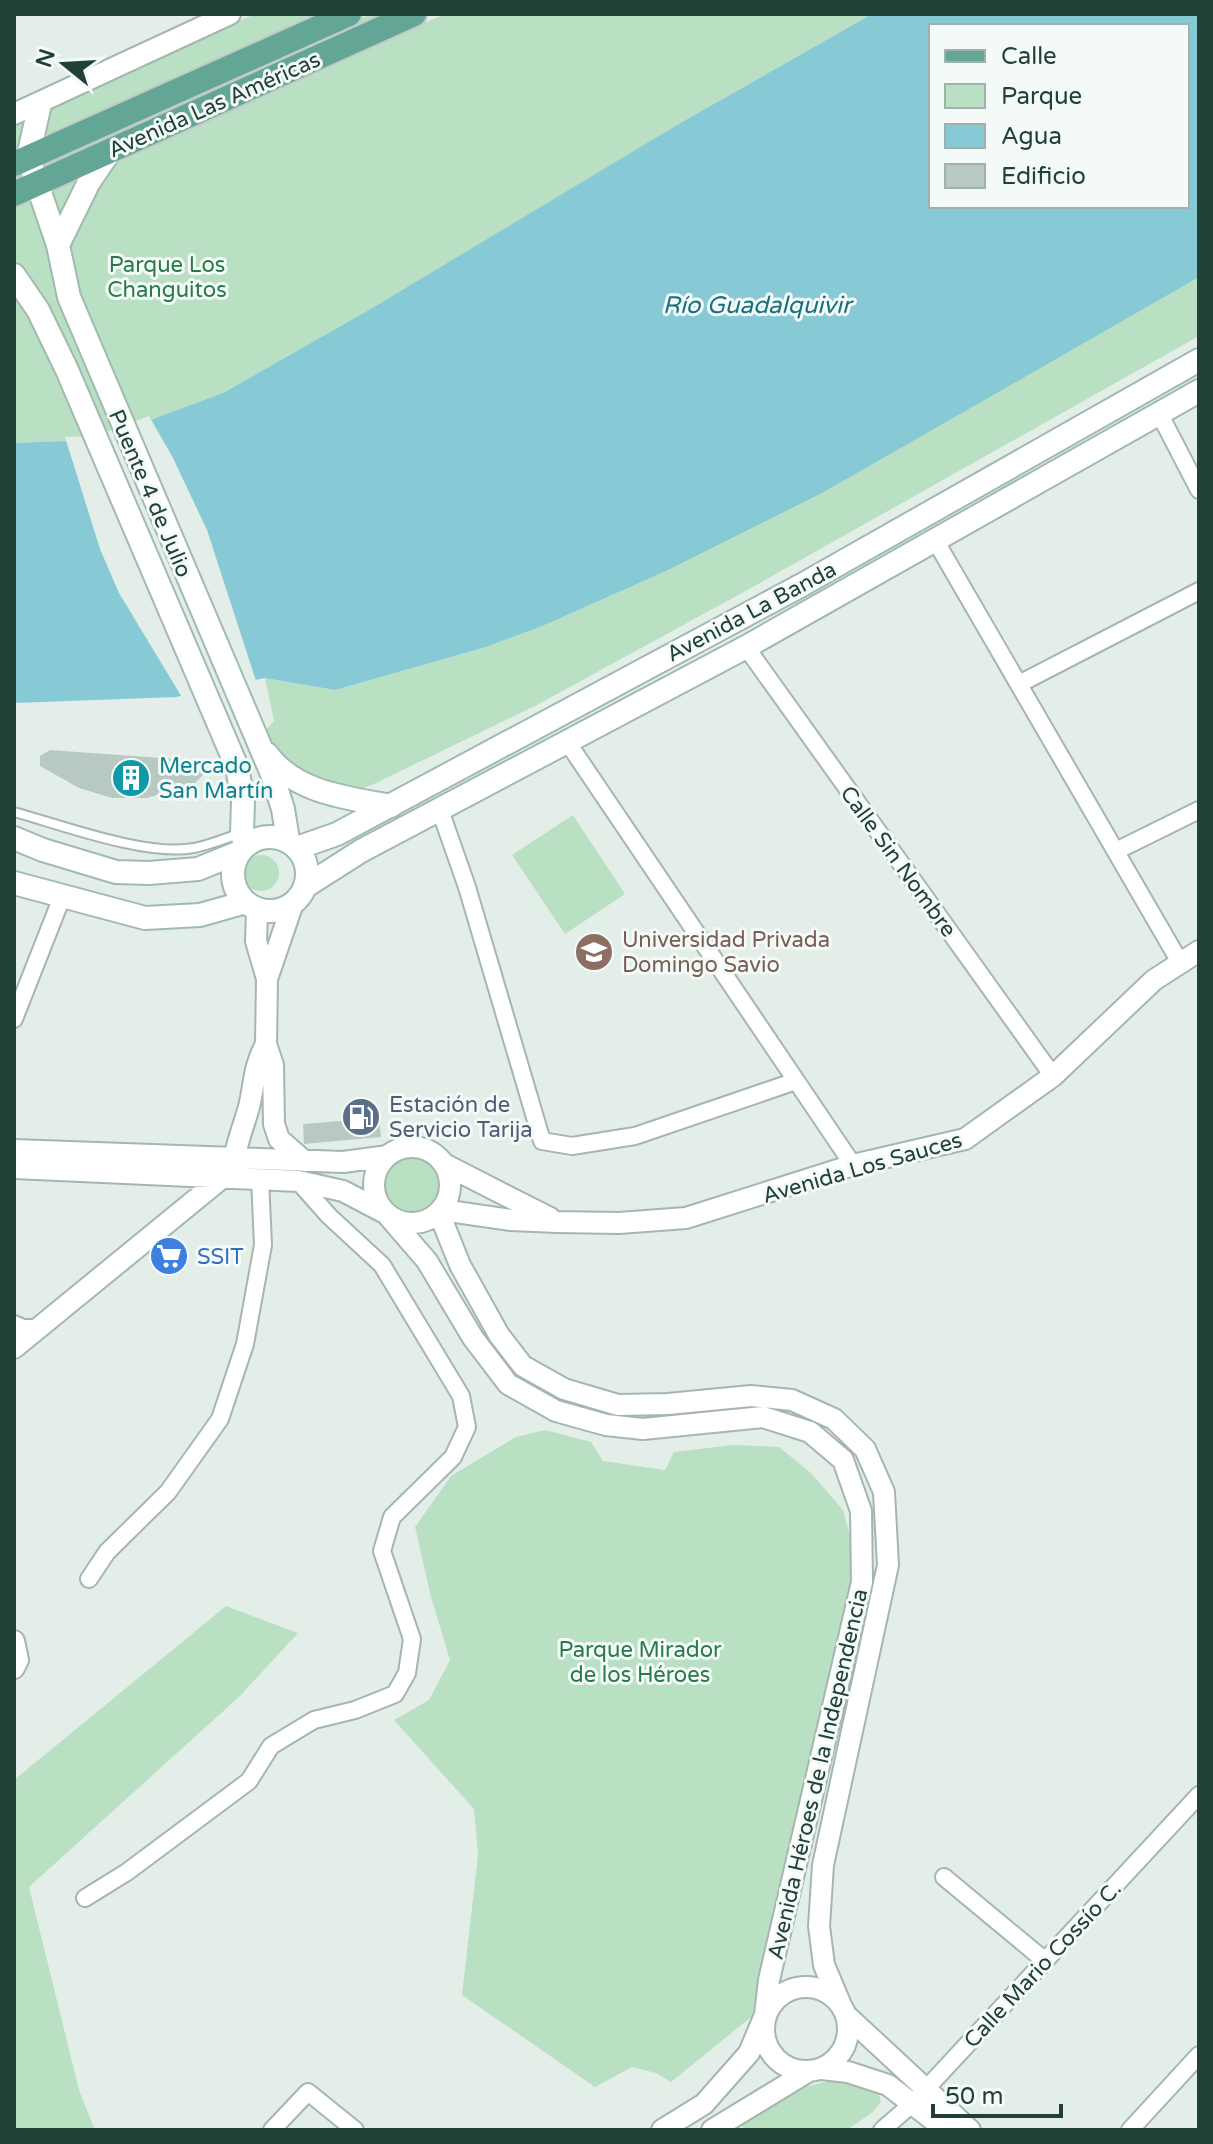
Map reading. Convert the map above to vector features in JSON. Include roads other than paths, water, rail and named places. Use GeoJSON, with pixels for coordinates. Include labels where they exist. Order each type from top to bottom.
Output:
{"type":"FeatureCollection","features":[{"type":"Feature","properties":{"kind":"main road","name":"Avenida Las Américas"},"geometry":{"type":"LineString","coordinates":[[21,160],[349,14]]}},
{"type":"Feature","properties":{"kind":"main road","name":"Avenida Las Américas"},"geometry":{"type":"LineString","coordinates":[[25,189],[414,14]]}},
{"type":"Feature","properties":{"kind":"main road"},"geometry":{"type":"LineString","coordinates":[[21,160],[40,104]]}},
{"type":"Feature","properties":{"kind":"main road"},"geometry":{"type":"LineString","coordinates":[[58,245],[89,182],[110,151]]}},
{"type":"Feature","properties":{"kind":"main road","name":"Puente 4 de Julio"},"geometry":{"type":"LineString","coordinates":[[21,160],[25,189],[58,245],[69,297],[272,774],[292,844]]}},
{"type":"Feature","properties":{"kind":"main road","name":"Puente 4 de Julio"},"geometry":{"type":"LineString","coordinates":[[14,275],[38,310],[67,370],[237,767],[243,801],[242,844]]}},
{"type":"Feature","properties":{"kind":"main road","name":"Avenida La Banda"},"geometry":{"type":"LineString","coordinates":[[292,844],[329,839],[391,806],[800,586],[1199,360]]}},
{"type":"Feature","properties":{"kind":"main road","name":"Avenida La Banda"},"geometry":{"type":"LineString","coordinates":[[300,894],[361,851],[746,647],[1199,391]]}},
{"type":"Feature","properties":{"kind":"main road"},"geometry":{"type":"LineString","coordinates":[[254,735],[271,759],[302,783],[339,797],[391,806]]}},
{"type":"Feature","properties":{"kind":"main road"},"geometry":{"type":"LineString","coordinates":[[14,838],[116,872],[198,869],[242,844],[263,837],[292,844],[307,865],[300,894],[276,911],[251,905],[200,915],[145,918],[14,883]]}},
{"type":"Feature","properties":{"kind":"main road"},"geometry":{"type":"LineString","coordinates":[[242,844],[233,873],[239,894],[251,905]]}},
{"type":"Feature","properties":{"kind":"street"},"geometry":{"type":"LineString","coordinates":[[14,114],[230,14]]}},
{"type":"Feature","properties":{"kind":"street"},"geometry":{"type":"LineString","coordinates":[[1159,413],[1199,490]]}},
{"type":"Feature","properties":{"kind":"street"},"geometry":{"type":"LineString","coordinates":[[935,540],[1181,964]]}},
{"type":"Feature","properties":{"kind":"street"},"geometry":{"type":"LineString","coordinates":[[1019,684],[1199,591]]}},
{"type":"Feature","properties":{"kind":"street","name":"Calle Sin Nombre"},"geometry":{"type":"LineString","coordinates":[[746,647],[1053,1076]]}},
{"type":"Feature","properties":{"kind":"street"},"geometry":{"type":"LineString","coordinates":[[568,743],[853,1165]]}},
{"type":"Feature","properties":{"kind":"street"},"geometry":{"type":"LineString","coordinates":[[440,810],[467,887],[542,1141],[572,1146],[635,1136],[796,1081]]}},
{"type":"Feature","properties":{"kind":"street"},"geometry":{"type":"LineString","coordinates":[[1116,851],[1199,810]]}},
{"type":"Feature","properties":{"kind":"street"},"geometry":{"type":"LineString","coordinates":[[267,979],[300,894]]}},
{"type":"Feature","properties":{"kind":"street"},"geometry":{"type":"LineString","coordinates":[[14,1019],[62,897]]}},
{"type":"Feature","properties":{"kind":"street"},"geometry":{"type":"LineString","coordinates":[[85,1898],[127,1872],[249,1781],[271,1746],[314,1720],[355,1710],[395,1694],[407,1673],[412,1639],[382,1551],[392,1517],[453,1457],[467,1427],[461,1396],[382,1265],[329,1216],[279,1139],[274,1124],[273,1065],[266,1044],[267,979],[256,941],[251,905]]}},
{"type":"Feature","properties":{"kind":"street","name":"Avenida Los Sauces"},"geometry":{"type":"LineString","coordinates":[[440,1211],[557,1222],[619,1223],[686,1218],[853,1165],[965,1139],[1053,1076],[1154,980],[1199,951]]}},
{"type":"Feature","properties":{"kind":"street"},"geometry":{"type":"LineString","coordinates":[[14,1348],[230,1171],[252,1097],[255,1064],[266,1044]]}},
{"type":"Feature","properties":{"kind":"street"},"geometry":{"type":"LineString","coordinates":[[419,1148],[436,1155],[444,1164],[450,1187],[440,1211],[428,1221],[415,1224],[401,1222],[387,1215],[377,1203],[374,1177],[379,1165],[399,1149],[419,1148]]}},
{"type":"Feature","properties":{"kind":"street","name":"Avenida Héroes de la Independencia"},"geometry":{"type":"LineString","coordinates":[[14,1150],[230,1171],[260,1178],[388,1156]]}},
{"type":"Feature","properties":{"kind":"street","name":"Avenida Los Sauces"},"geometry":{"type":"LineString","coordinates":[[444,1164],[557,1222]]}},
{"type":"Feature","properties":{"kind":"street","name":"Avenida Héroes de la Independencia"},"geometry":{"type":"LineString","coordinates":[[14,1168],[301,1171],[387,1215],[427,1261],[473,1338],[508,1384],[556,1411],[606,1425],[643,1429],[763,1417],[810,1432],[843,1460],[861,1511],[862,1582],[769,1980],[765,2015],[749,2053],[704,2104],[662,2130]]}},
{"type":"Feature","properties":{"kind":"street"},"geometry":{"type":"LineString","coordinates":[[89,1579],[107,1552],[168,1492],[220,1419],[245,1344],[263,1245],[260,1178]]}},
{"type":"Feature","properties":{"kind":"street","name":"Avenida Héroes de la Independencia"},"geometry":{"type":"LineString","coordinates":[[440,1211],[460,1265],[499,1335],[523,1366],[564,1389],[618,1405],[751,1396],[792,1400],[834,1419],[865,1449],[884,1492],[888,1565],[823,1865],[819,1926],[824,1965],[843,2009]]}},
{"type":"Feature","properties":{"kind":"street"},"geometry":{"type":"LineString","coordinates":[[14,1324],[23,1328],[38,1328]]}},
{"type":"Feature","properties":{"kind":"street"},"geometry":{"type":"LineString","coordinates":[[14,1641],[18,1660],[14,1668]]}},
{"type":"Feature","properties":{"kind":"street","name":"Calle Mario Cossío C."},"geometry":{"type":"LineString","coordinates":[[882,2130],[912,2104],[1199,1795]]}},
{"type":"Feature","properties":{"kind":"street"},"geometry":{"type":"LineString","coordinates":[[944,1877],[1044,1960]]}},
{"type":"Feature","properties":{"kind":"street"},"geometry":{"type":"LineString","coordinates":[[946,2130],[888,2085],[848,2072],[795,2070],[782,2065],[766,2043],[763,2029],[765,2015],[781,1994],[793,1988],[819,1988],[970,2130]]}},
{"type":"Feature","properties":{"kind":"street"},"geometry":{"type":"LineString","coordinates":[[712,2130],[816,2070],[841,2052],[848,2028],[843,2009]]}},
{"type":"Feature","properties":{"kind":"street"},"geometry":{"type":"LineString","coordinates":[[1130,2130],[1199,2055]]}},
{"type":"Feature","properties":{"kind":"street"},"geometry":{"type":"LineString","coordinates":[[272,2130],[308,2092],[355,2130]]}},
{"type":"Feature","properties":{"kind":"lane"},"geometry":{"type":"LineString","coordinates":[[14,812],[117,841],[176,849],[242,844]]}},
{"type":"Feature","properties":{"kind":"water","name":"Río Guadalquivir"},"geometry":{"type":"Polygon","coordinates":[[[872,14],[1199,14],[1199,277],[824,492],[666,571],[540,627],[486,647],[335,690],[265,678],[176,697],[14,703],[14,443],[96,440],[223,393],[374,307],[682,122],[872,14]]]}},
{"type":"Feature","properties":{"kind":"place","name":"Mercado San Martín"},"geometry":{"type":"Point","coordinates":[131,778]}},
{"type":"Feature","properties":{"kind":"place","name":"Universidad Privada Domingo Savio"},"geometry":{"type":"Point","coordinates":[594,952]}},
{"type":"Feature","properties":{"kind":"place","name":"Estación de Servicio Tarija"},"geometry":{"type":"Point","coordinates":[361,1117]}},
{"type":"Feature","properties":{"kind":"place","name":"SSIT"},"geometry":{"type":"Point","coordinates":[169,1256]}},
{"type":"Feature","properties":{"kind":"park label","name":"Parque Los Changuitos"},"geometry":{"type":"Point","coordinates":[167,276]}},
{"type":"Feature","properties":{"kind":"park label","name":"Parque Mirador de los Héroes"},"geometry":{"type":"Point","coordinates":[640,1662]}}]}
